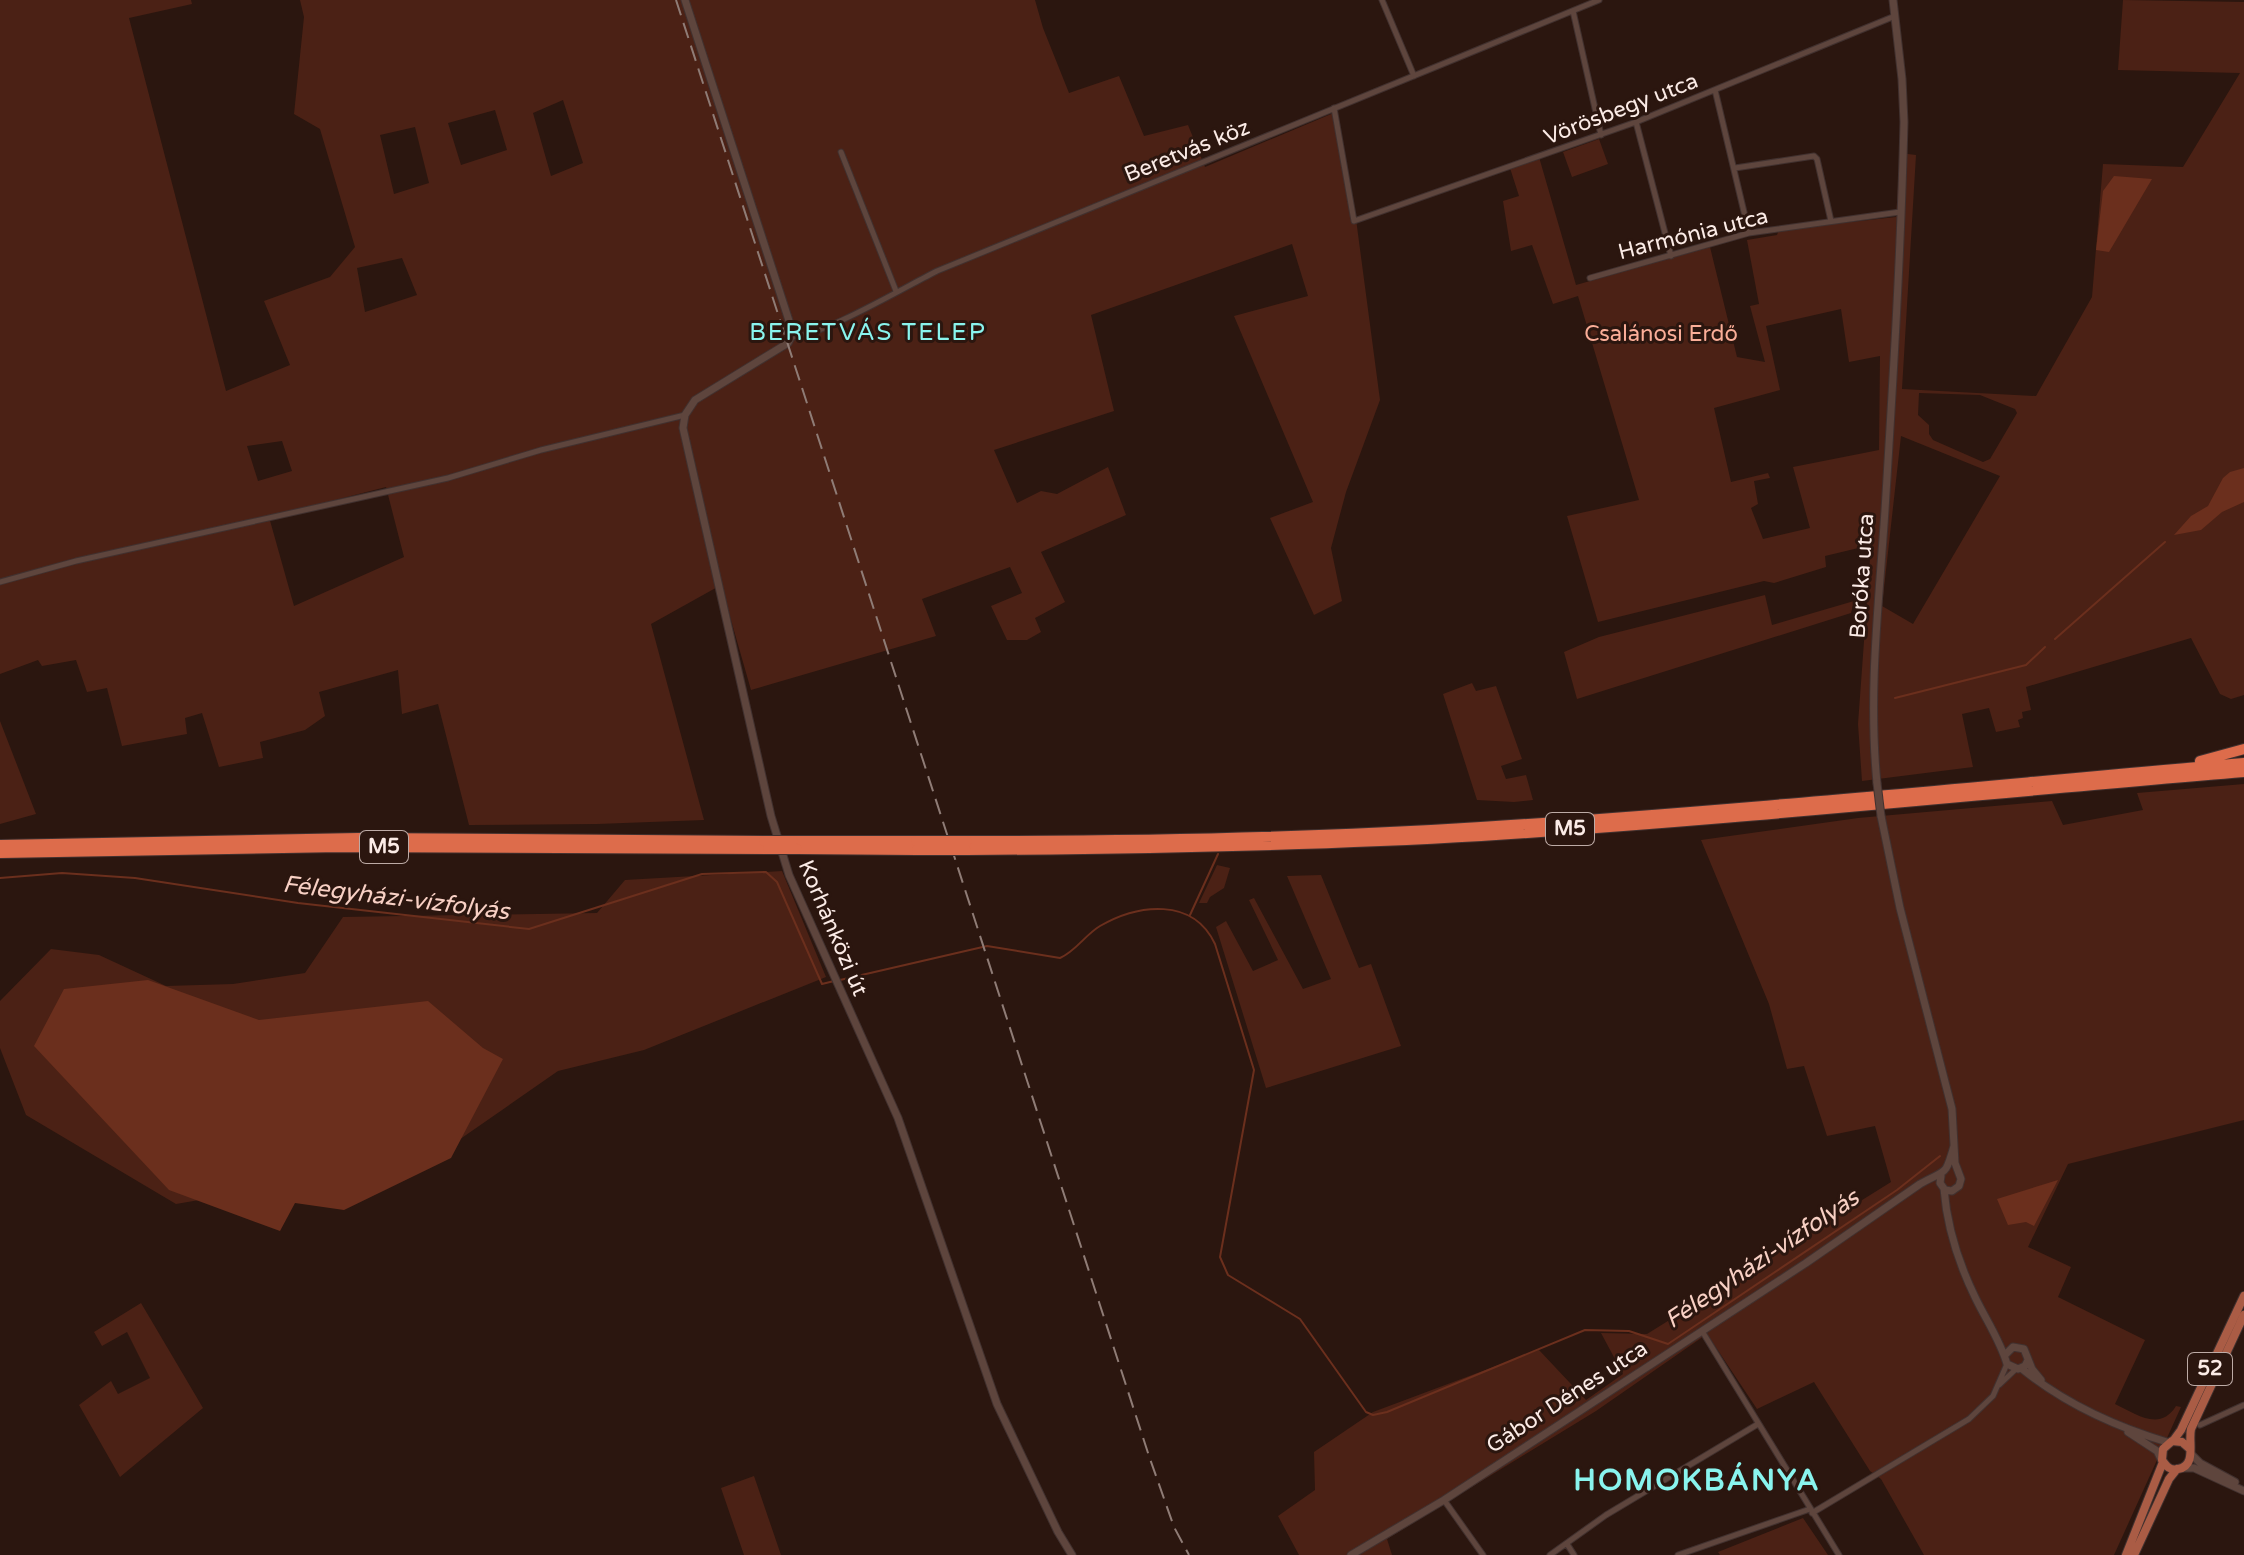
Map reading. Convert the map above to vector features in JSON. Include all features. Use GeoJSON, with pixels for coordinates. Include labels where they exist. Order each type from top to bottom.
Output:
{"type":"FeatureCollection","features":[{"type":"Feature","properties":{"kind":"highway"},"geometry":{"type":"LineString","coordinates":[[2136,773],[2149,768],[2222,757],[2244,749]]}},
{"type":"Feature","properties":{"kind":"highway","name":"M5"},"geometry":{"type":"LineString","coordinates":[[966,846],[1453,829],[1692,812],[2244,763]]}},
{"type":"Feature","properties":{"kind":"highway","name":"M5"},"geometry":{"type":"LineString","coordinates":[[0,853],[309,847],[1248,846],[1483,836],[2244,772]]}},
{"type":"Feature","properties":{"kind":"highway","name":"M5"},"geometry":{"type":"LineString","coordinates":[[0,845],[359,838],[766,845]]}},
{"type":"Feature","properties":{"kind":"main road","name":"52"},"geometry":{"type":"LineString","coordinates":[[2126,1555],[2162,1461],[2163,1449],[2181,1430],[2244,1296]]}},
{"type":"Feature","properties":{"kind":"main road","name":"52"},"geometry":{"type":"LineString","coordinates":[[2134,1555],[2169,1479],[2187,1464],[2191,1429],[2244,1315]]}},
{"type":"Feature","properties":{"kind":"main road"},"geometry":{"type":"LineString","coordinates":[[2172,1442],[2184,1443],[2190,1452]]}},
{"type":"Feature","properties":{"kind":"main road"},"geometry":{"type":"LineString","coordinates":[[2162,1461],[2168,1467],[2179,1469]]}},
{"type":"Feature","properties":{"kind":"street"},"geometry":{"type":"LineString","coordinates":[[0,582],[76,561],[448,478],[541,450],[685,415],[700,396],[788,343],[792,337],[792,327],[685,0]]}},
{"type":"Feature","properties":{"kind":"street"},"geometry":{"type":"LineString","coordinates":[[1382,0],[1414,76]]}},
{"type":"Feature","properties":{"kind":"street","name":"Beretvás köz"},"geometry":{"type":"LineString","coordinates":[[792,337],[801,337],[937,271],[1599,0]]}},
{"type":"Feature","properties":{"kind":"street","name":"Boróka utca"},"geometry":{"type":"LineString","coordinates":[[1893,0],[1905,108],[1885,507],[1874,660],[1873,728],[1881,816],[1900,908],[1952,1109],[1957,1173],[1961,1182],[1954,1191]]}},
{"type":"Feature","properties":{"kind":"street"},"geometry":{"type":"LineString","coordinates":[[1573,11],[1601,135]]}},
{"type":"Feature","properties":{"kind":"street","name":"Vörösbegy utca"},"geometry":{"type":"LineString","coordinates":[[1334,108],[1354,221],[1636,122],[1895,16]]}},
{"type":"Feature","properties":{"kind":"street"},"geometry":{"type":"LineString","coordinates":[[1715,90],[1749,233]]}},
{"type":"Feature","properties":{"kind":"street"},"geometry":{"type":"LineString","coordinates":[[1636,122],[1671,256]]}},
{"type":"Feature","properties":{"kind":"street"},"geometry":{"type":"LineString","coordinates":[[841,152],[896,291]]}},
{"type":"Feature","properties":{"kind":"street"},"geometry":{"type":"LineString","coordinates":[[1735,168],[1814,156],[1831,221]]}},
{"type":"Feature","properties":{"kind":"street","name":"Harmónia utca"},"geometry":{"type":"LineString","coordinates":[[1590,278],[1749,233],[1900,212]]}},
{"type":"Feature","properties":{"kind":"street","name":"Korhánközi út"},"geometry":{"type":"LineString","coordinates":[[685,415],[685,443],[774,826],[789,875],[898,1118],[997,1404],[1072,1555]]}},
{"type":"Feature","properties":{"kind":"street","name":"Boróka utca"},"geometry":{"type":"LineString","coordinates":[[1942,1187],[1943,1174],[1954,1146]]}},
{"type":"Feature","properties":{"kind":"street"},"geometry":{"type":"LineString","coordinates":[[1943,1174],[1957,1173]]}},
{"type":"Feature","properties":{"kind":"street","name":"Gábor Dénes utca"},"geometry":{"type":"LineString","coordinates":[[1351,1555],[1444,1500],[1806,1263],[1920,1184],[1943,1174]]}},
{"type":"Feature","properties":{"kind":"street"},"geometry":{"type":"LineString","coordinates":[[1920,1184],[1954,1191],[1949,1201],[1947,1219]]}},
{"type":"Feature","properties":{"kind":"street"},"geometry":{"type":"LineString","coordinates":[[1678,1555],[1811,1511],[1959,1426],[1989,1401],[1999,1386],[2007,1364],[2006,1354],[1963,1271],[1947,1219],[1942,1187]]}},
{"type":"Feature","properties":{"kind":"street"},"geometry":{"type":"LineString","coordinates":[[1993,1329],[2015,1347],[2026,1351],[2032,1369],[2045,1384]]}},
{"type":"Feature","properties":{"kind":"street"},"geometry":{"type":"LineString","coordinates":[[1701,1330],[1839,1555]]}},
{"type":"Feature","properties":{"kind":"street"},"geometry":{"type":"LineString","coordinates":[[2006,1354],[2015,1347]]}},
{"type":"Feature","properties":{"kind":"street"},"geometry":{"type":"LineString","coordinates":[[1999,1386],[2028,1360]]}},
{"type":"Feature","properties":{"kind":"street"},"geometry":{"type":"LineString","coordinates":[[2007,1364],[2081,1408],[2123,1428],[2158,1452],[2162,1461]]}},
{"type":"Feature","properties":{"kind":"street"},"geometry":{"type":"LineString","coordinates":[[2200,1425],[2244,1405]]}},
{"type":"Feature","properties":{"kind":"street"},"geometry":{"type":"LineString","coordinates":[[1550,1555],[1606,1515],[1758,1424]]}},
{"type":"Feature","properties":{"kind":"street"},"geometry":{"type":"LineString","coordinates":[[2123,1428],[2172,1442]]}},
{"type":"Feature","properties":{"kind":"street"},"geometry":{"type":"LineString","coordinates":[[2190,1452],[2200,1463],[2244,1489]]}},
{"type":"Feature","properties":{"kind":"street"},"geometry":{"type":"LineString","coordinates":[[2179,1469],[2194,1468],[2244,1489]]}},
{"type":"Feature","properties":{"kind":"street"},"geometry":{"type":"LineString","coordinates":[[1444,1500],[1483,1555]]}},
{"type":"Feature","properties":{"kind":"street"},"geometry":{"type":"LineString","coordinates":[[1567,1544],[1574,1555]]}},
{"type":"Feature","properties":{"kind":"green space"},"geometry":{"type":"Polygon","coordinates":[[[0,0],[191,0],[192,4],[129,18],[226,391],[290,365],[264,301],[330,277],[355,247],[320,129],[294,114],[304,17],[300,0],[1035,0],[1069,93],[1119,76],[1144,136],[1188,125],[1205,167],[1336,112],[1356,219],[1380,400],[1346,492],[1331,548],[1342,601],[1314,615],[1270,518],[1313,502],[1234,316],[1308,296],[1292,244],[1091,315],[1114,411],[994,450],[1017,503],[1041,491],[1057,494],[1108,467],[1126,515],[1041,552],[1065,602],[1035,618],[1041,632],[1027,640],[1007,640],[991,606],[1022,593],[1010,567],[922,599],[936,636],[751,690],[721,585],[651,624],[704,820],[469,825],[438,704],[402,714],[398,670],[319,692],[325,716],[305,730],[260,742],[263,758],[219,767],[202,713],[185,718],[187,734],[122,746],[107,688],[87,692],[76,660],[42,666],[38,660],[0,674],[0,0]],[[563,100],[533,113],[551,176],[583,163],[563,100]],[[495,110],[448,123],[461,165],[507,150],[495,110]],[[415,127],[380,135],[394,194],[429,183],[415,127]],[[402,258],[357,268],[365,312],[417,295],[402,258]],[[282,441],[247,446],[258,481],[292,471],[282,441]],[[386,487],[269,517],[294,606],[404,557],[386,487]]]}},
{"type":"Feature","properties":{"kind":"green space","name":"Csalánosi Erdő"},"geometry":{"type":"Polygon","coordinates":[[[2123,0],[2244,2],[2244,695],[2231,699],[2220,694],[2191,638],[2026,687],[2031,710],[2022,712],[2023,718],[2018,720],[2020,727],[1996,732],[1989,708],[1962,714],[1973,767],[1862,781],[1858,724],[1871,545],[1825,556],[1826,567],[1774,583],[1764,581],[1598,622],[1567,516],[1639,500],[1578,296],[1553,304],[1532,245],[1511,251],[1503,201],[1519,196],[1510,168],[1539,157],[1576,285],[1710,247],[1737,357],[1765,362],[1750,306],[1759,304],[1747,240],[1777,235],[1779,230],[1896,217],[1900,153],[1916,155],[1902,389],[2036,396],[2092,297],[2103,164],[2183,167],[2240,73],[2118,70],[2123,0]],[[1841,309],[1766,326],[1780,390],[1714,408],[1731,482],[1768,473],[1770,478],[1754,481],[1758,504],[1751,508],[1763,539],[1810,528],[1793,467],[1879,450],[1880,356],[1849,362],[1841,309]],[[1919,393],[1918,415],[1929,425],[1933,440],[1983,462],[1990,459],[2017,413],[2015,409],[1980,395],[1919,393]],[[1901,436],[1882,606],[1913,624],[2000,476],[1901,436]]]}},
{"type":"Feature","properties":{"kind":"green space"},"geometry":{"type":"Polygon","coordinates":[[[1599,139],[1608,164],[1572,177],[1563,152],[1599,139]]]}},
{"type":"Feature","properties":{"kind":"green space"},"geometry":{"type":"Polygon","coordinates":[[[1765,595],[1772,625],[1854,601],[1851,613],[1577,699],[1564,652],[1599,637],[1765,595]]]}},
{"type":"Feature","properties":{"kind":"green space"},"geometry":{"type":"Polygon","coordinates":[[[1472,683],[1476,691],[1496,686],[1522,759],[1501,766],[1506,779],[1526,775],[1533,800],[1477,800],[1443,694],[1472,683]]]}},
{"type":"Feature","properties":{"kind":"green space"},"geometry":{"type":"Polygon","coordinates":[[[0,721],[36,814],[0,824],[0,721]]]}},
{"type":"Feature","properties":{"kind":"green space"},"geometry":{"type":"Polygon","coordinates":[[[2244,784],[2244,1120],[2068,1164],[2028,1247],[2071,1267],[2058,1297],[2145,1340],[2115,1404],[2139,1416],[2155,1419],[2170,1414],[2176,1406],[2181,1407],[2114,1555],[1924,1555],[1881,1479],[1870,1471],[1814,1382],[1757,1409],[1707,1334],[1596,1411],[1387,1539],[1392,1555],[1299,1555],[1278,1516],[1315,1490],[1314,1452],[1373,1412],[1539,1350],[1586,1400],[1623,1374],[1601,1333],[1647,1334],[1891,1182],[1875,1126],[1827,1136],[1804,1066],[1787,1069],[1769,1004],[1701,840],[1858,818],[2052,801],[2063,825],[2143,810],[2137,793],[2244,784]]]}},
{"type":"Feature","properties":{"kind":"green space"},"geometry":{"type":"Polygon","coordinates":[[[1217,865],[1230,868],[1224,888],[1210,897],[1207,903],[1199,903],[1217,865]]]}},
{"type":"Feature","properties":{"kind":"green space"},"geometry":{"type":"Polygon","coordinates":[[[782,871],[826,977],[644,1050],[558,1071],[430,1160],[176,1204],[26,1115],[0,1048],[0,1001],[51,949],[99,955],[166,986],[233,984],[305,973],[343,917],[597,913],[625,880],[782,871]]]}},
{"type":"Feature","properties":{"kind":"green space"},"geometry":{"type":"Polygon","coordinates":[[[1321,875],[1359,968],[1371,964],[1401,1046],[1266,1088],[1216,927],[1226,921],[1253,971],[1278,960],[1249,900],[1254,898],[1303,989],[1331,979],[1287,876],[1321,875]]]}},
{"type":"Feature","properties":{"kind":"green space"},"geometry":{"type":"Polygon","coordinates":[[[141,1303],[203,1408],[120,1477],[79,1405],[111,1381],[118,1394],[150,1378],[127,1332],[102,1346],[94,1332],[141,1303]]]}},
{"type":"Feature","properties":{"kind":"green space"},"geometry":{"type":"Polygon","coordinates":[[[754,1476],[781,1555],[744,1555],[721,1488],[754,1476]]]}},
{"type":"Feature","properties":{"kind":"green space"},"geometry":{"type":"Polygon","coordinates":[[[1803,1518],[1828,1555],[1720,1555],[1718,1552],[1803,1518]]]}},
{"type":"Feature","properties":{"kind":"shaded area"},"geometry":{"type":"Polygon","coordinates":[[[2114,176],[2152,179],[2109,252],[2096,250],[2103,191],[2114,176]]]}},
{"type":"Feature","properties":{"kind":"shaded area"},"geometry":{"type":"Polygon","coordinates":[[[2244,468],[2244,502],[2222,512],[2201,530],[2174,535],[2191,516],[2208,506],[2223,478],[2230,472],[2244,468]]]}},
{"type":"Feature","properties":{"kind":"shaded area"},"geometry":{"type":"Polygon","coordinates":[[[148,980],[259,1020],[428,1001],[483,1048],[503,1059],[451,1158],[344,1210],[295,1203],[280,1231],[169,1190],[34,1046],[64,989],[148,980]]]}},
{"type":"Feature","properties":{"kind":"shaded area"},"geometry":{"type":"Polygon","coordinates":[[[2058,1180],[2034,1226],[2026,1222],[2008,1225],[1997,1199],[2058,1180]]]}},
{"type":"Feature","properties":{"kind":"waterway"},"geometry":{"type":"LineString","coordinates":[[2055,639],[2165,542]]}},
{"type":"Feature","properties":{"kind":"waterway"},"geometry":{"type":"LineString","coordinates":[[1895,698],[2026,665],[2045,647]]}},
{"type":"Feature","properties":{"kind":"waterway"},"geometry":{"type":"LineString","coordinates":[[1190,915],[1218,854]]}},
{"type":"Feature","properties":{"kind":"waterway","name":"Félegyházi-vízfolyás"},"geometry":{"type":"LineString","coordinates":[[0,878],[62,873],[135,878],[298,903],[529,929],[702,874],[766,872],[777,882],[822,984],[834,981]]}},
{"type":"Feature","properties":{"kind":"waterway","name":"Félegyházi-vízfolyás"},"geometry":{"type":"LineString","coordinates":[[840,980],[987,946],[1060,958],[1100,926],[1131,913],[1164,909],[1193,918],[1215,944],[1254,1070],[1220,1257],[1228,1275],[1300,1319],[1366,1412],[1373,1415],[1387,1412],[1585,1330],[1629,1331],[1668,1344],[1897,1190],[1940,1156]]}},
{"type":"Feature","properties":{"kind":"railway"},"geometry":{"type":"LineString","coordinates":[[676,0],[1149,1456],[1174,1527],[1189,1555]]}},
{"type":"Feature","properties":{"kind":"district","name":"BERETVÁS TELEP"},"geometry":{"type":"Point","coordinates":[868,332]}},
{"type":"Feature","properties":{"kind":"district","name":"HOMOKBÁNYA"},"geometry":{"type":"Point","coordinates":[1697,1480]}}]}
